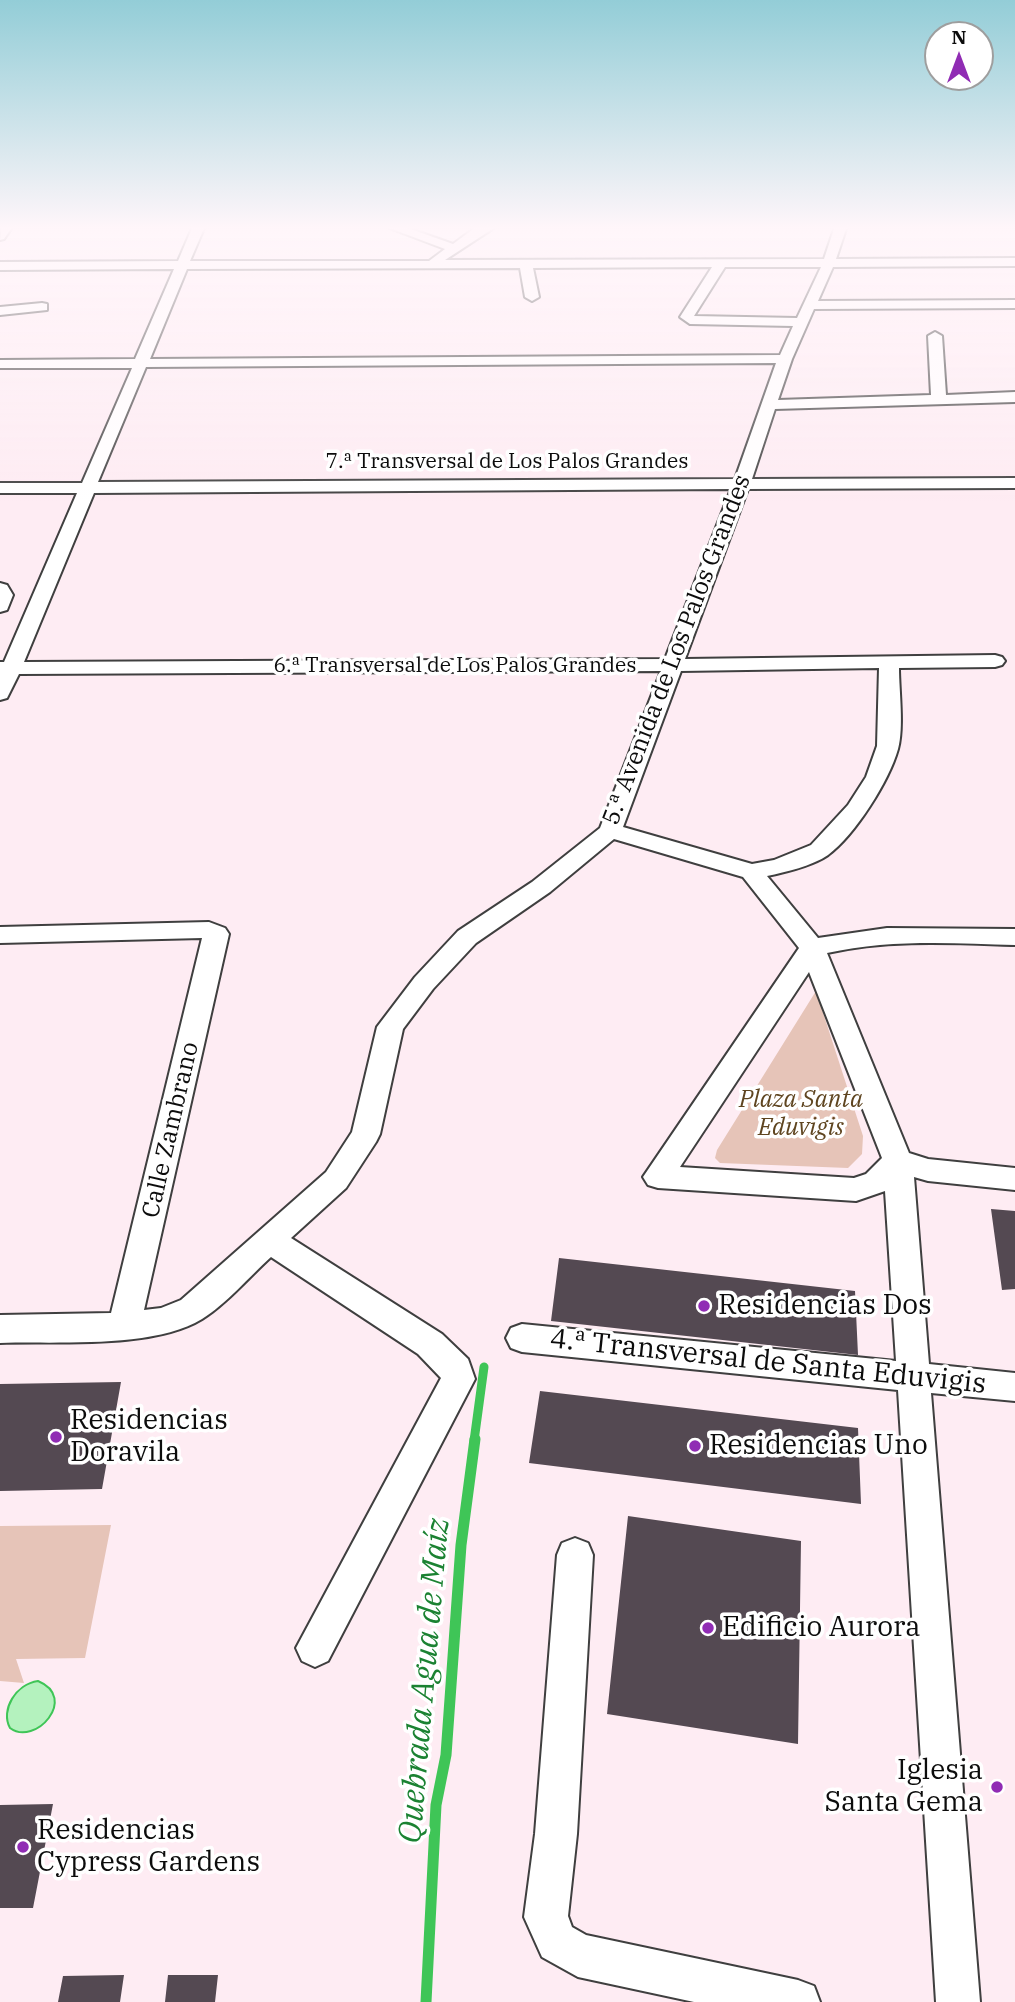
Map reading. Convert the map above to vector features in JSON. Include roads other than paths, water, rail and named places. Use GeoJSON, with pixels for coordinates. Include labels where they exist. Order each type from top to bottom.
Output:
{"type":"FeatureCollection","features":[{"type":"Feature","properties":{"kind":"street"},"geometry":{"type":"LineString","coordinates":[[0,694],[5,668],[88,488],[159,319]]}},
{"type":"Feature","properties":{"kind":"street"},"geometry":{"type":"LineString","coordinates":[[689,319],[802,322]]}},
{"type":"Feature","properties":{"kind":"street","name":"5.ª Avenida de Los Palos Grandes"},"geometry":{"type":"LineString","coordinates":[[0,1329],[124,1326],[164,1321],[192,1308],[336,1180],[366,1134],[390,1027],[424,983],[467,937],[541,887],[610,831],[771,405],[785,359],[802,322]]}},
{"type":"Feature","properties":{"kind":"street"},"geometry":{"type":"LineString","coordinates":[[935,336],[939,399]]}},
{"type":"Feature","properties":{"kind":"street"},"geometry":{"type":"LineString","coordinates":[[0,364],[785,359]]}},
{"type":"Feature","properties":{"kind":"street"},"geometry":{"type":"LineString","coordinates":[[771,405],[1015,397]]}},
{"type":"Feature","properties":{"kind":"street","name":"7.ª Transversal de Los Palos Grandes"},"geometry":{"type":"LineString","coordinates":[[0,488],[1015,483]]}},
{"type":"Feature","properties":{"kind":"street","name":"6.ª Transversal de Los Palos Grandes"},"geometry":{"type":"LineString","coordinates":[[5,668],[672,666],[995,661]]}},
{"type":"Feature","properties":{"kind":"street"},"geometry":{"type":"LineString","coordinates":[[610,831],[751,872],[780,866],[819,850],[857,809],[877,777],[888,746],[889,664]]}},
{"type":"Feature","properties":{"kind":"street"},"geometry":{"type":"LineString","coordinates":[[751,872],[812,948],[898,1161],[958,2002]]}},
{"type":"Feature","properties":{"kind":"street","name":"Calle Zambrano"},"geometry":{"type":"LineString","coordinates":[[0,935],[209,930],[216,934],[124,1326]]}},
{"type":"Feature","properties":{"kind":"street"},"geometry":{"type":"LineString","coordinates":[[898,1161],[876,1182],[856,1190],[658,1177],[812,948],[835,942],[901,938],[1015,937]]}},
{"type":"Feature","properties":{"kind":"street"},"geometry":{"type":"LineString","coordinates":[[898,1161],[928,1170],[1015,1179]]}},
{"type":"Feature","properties":{"kind":"street"},"geometry":{"type":"LineString","coordinates":[[269,1240],[430,1344],[456,1369],[458,1379],[316,1648]]}},
{"type":"Feature","properties":{"kind":"street","name":"4.ª Transversal de Santa Eduvigis"},"geometry":{"type":"LineString","coordinates":[[522,1338],[1015,1387]]}},
{"type":"Feature","properties":{"kind":"street"},"geometry":{"type":"LineString","coordinates":[[575,1555],[556,1834],[546,1917],[557,1942],[578,1955],[798,2002]]}},
{"type":"Feature","properties":{"kind":"lane"},"geometry":{"type":"LineString","coordinates":[[0,589],[4,595],[0,606]]}},
{"type":"Feature","properties":{"kind":"waterway","name":"Quebrada Agua de Maíz"},"geometry":{"type":"LineString","coordinates":[[474,1441],[484,1367]]}},
{"type":"Feature","properties":{"kind":"waterway","name":"Quebrada Agua de Maíz"},"geometry":{"type":"LineString","coordinates":[[426,2002],[436,1805],[446,1755],[461,1545],[475,1439]]}},
{"type":"Feature","properties":{"kind":"place","name":"Residencias Dos"},"geometry":{"type":"Point","coordinates":[704,1306]}},
{"type":"Feature","properties":{"kind":"place","name":"Residencias Doravila"},"geometry":{"type":"Point","coordinates":[56,1437]}},
{"type":"Feature","properties":{"kind":"place","name":"Residencias Uno"},"geometry":{"type":"Point","coordinates":[695,1446]}},
{"type":"Feature","properties":{"kind":"place","name":"Edificio Aurora"},"geometry":{"type":"Point","coordinates":[708,1628]}},
{"type":"Feature","properties":{"kind":"place","name":"Iglesia Santa Gema"},"geometry":{"type":"Point","coordinates":[997,1787]}},
{"type":"Feature","properties":{"kind":"place","name":"Residencias Cypress Gardens"},"geometry":{"type":"Point","coordinates":[23,1847]}},
{"type":"Feature","properties":{"kind":"park label","name":"Plaza Santa Eduvigis"},"geometry":{"type":"Point","coordinates":[801,1114]}}]}
